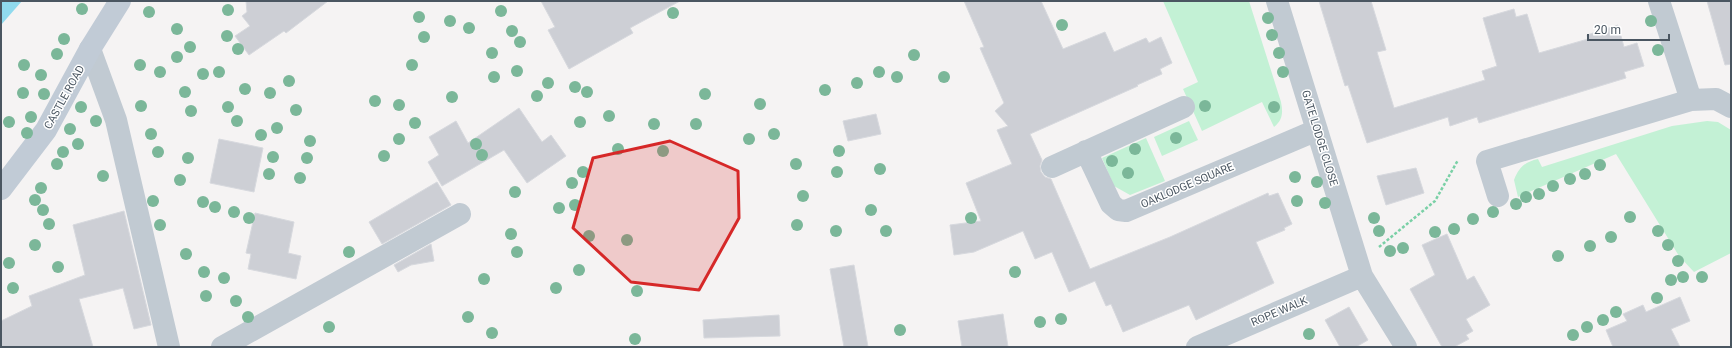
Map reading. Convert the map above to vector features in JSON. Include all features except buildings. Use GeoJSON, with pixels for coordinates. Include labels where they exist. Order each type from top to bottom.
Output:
{"type":"FeatureCollection","features":[{"type":"Feature","properties":{"kind":"main road","name":"CASTLE ROAD"},"geometry":{"type":"LineString","coordinates":[[1,189],[46,130],[90,49],[120,1]]}},
{"type":"Feature","properties":{"kind":"street","name":"GATE LODGE CLOSE"},"geometry":{"type":"LineString","coordinates":[[1277,1],[1360,269],[1406,347]]}},
{"type":"Feature","properties":{"kind":"street"},"geometry":{"type":"LineString","coordinates":[[1659,1],[1691,100]]}},
{"type":"Feature","properties":{"kind":"street"},"geometry":{"type":"LineString","coordinates":[[90,49],[116,120],[169,347]]}},
{"type":"Feature","properties":{"kind":"street"},"geometry":{"type":"LineString","coordinates":[[1498,196],[1487,161],[1691,100],[1716,99],[1731,107]]}},
{"type":"Feature","properties":{"kind":"street"},"geometry":{"type":"LineString","coordinates":[[1052,166],[1184,108]]}},
{"type":"Feature","properties":{"kind":"street","name":"OAKLODGE SQUARE"},"geometry":{"type":"LineString","coordinates":[[1086,151],[1111,204],[1118,210],[1126,211],[1317,130]]}},
{"type":"Feature","properties":{"kind":"street"},"geometry":{"type":"LineString","coordinates":[[222,347],[460,214]]}},
{"type":"Feature","properties":{"kind":"street","name":"ROPE WALK"},"geometry":{"type":"LineString","coordinates":[[1197,347],[1360,269]]}},
{"type":"Feature","properties":{"kind":"path"},"geometry":{"type":"LineString","coordinates":[[1360,269],[1435,201],[1458,160]]}},
{"type":"Feature","properties":{"kind":"highlighted area"},"geometry":{"type":"Polygon","coordinates":[[[670,141],[738,171],[739,218],[699,290],[631,282],[573,228],[593,158],[670,141]]]}},
{"type":"Feature","properties":{"kind":"green space"},"geometry":{"type":"Polygon","coordinates":[[[1163,1],[1249,1],[1281,102],[1282,116],[1274,127],[1262,102],[1202,131],[1183,89],[1198,82],[1163,1]]]}},
{"type":"Feature","properties":{"kind":"green space"},"geometry":{"type":"Polygon","coordinates":[[[1189,121],[1198,140],[1162,156],[1154,137],[1189,121]]]}},
{"type":"Feature","properties":{"kind":"green space"},"geometry":{"type":"Polygon","coordinates":[[[1707,121],[1718,122],[1731,130],[1731,253],[1694,272],[1679,256],[1616,154],[1518,197],[1514,180],[1520,168],[1529,162],[1538,159],[1542,167],[1672,126],[1707,121]]]}},
{"type":"Feature","properties":{"kind":"green space"},"geometry":{"type":"Polygon","coordinates":[[[1146,138],[1165,181],[1130,195],[1114,186],[1102,158],[1146,138]]]}},
{"type":"Feature","properties":{"kind":"water"},"geometry":{"type":"Polygon","coordinates":[[[1,1],[22,1],[1,25],[1,1]]]}}]}
